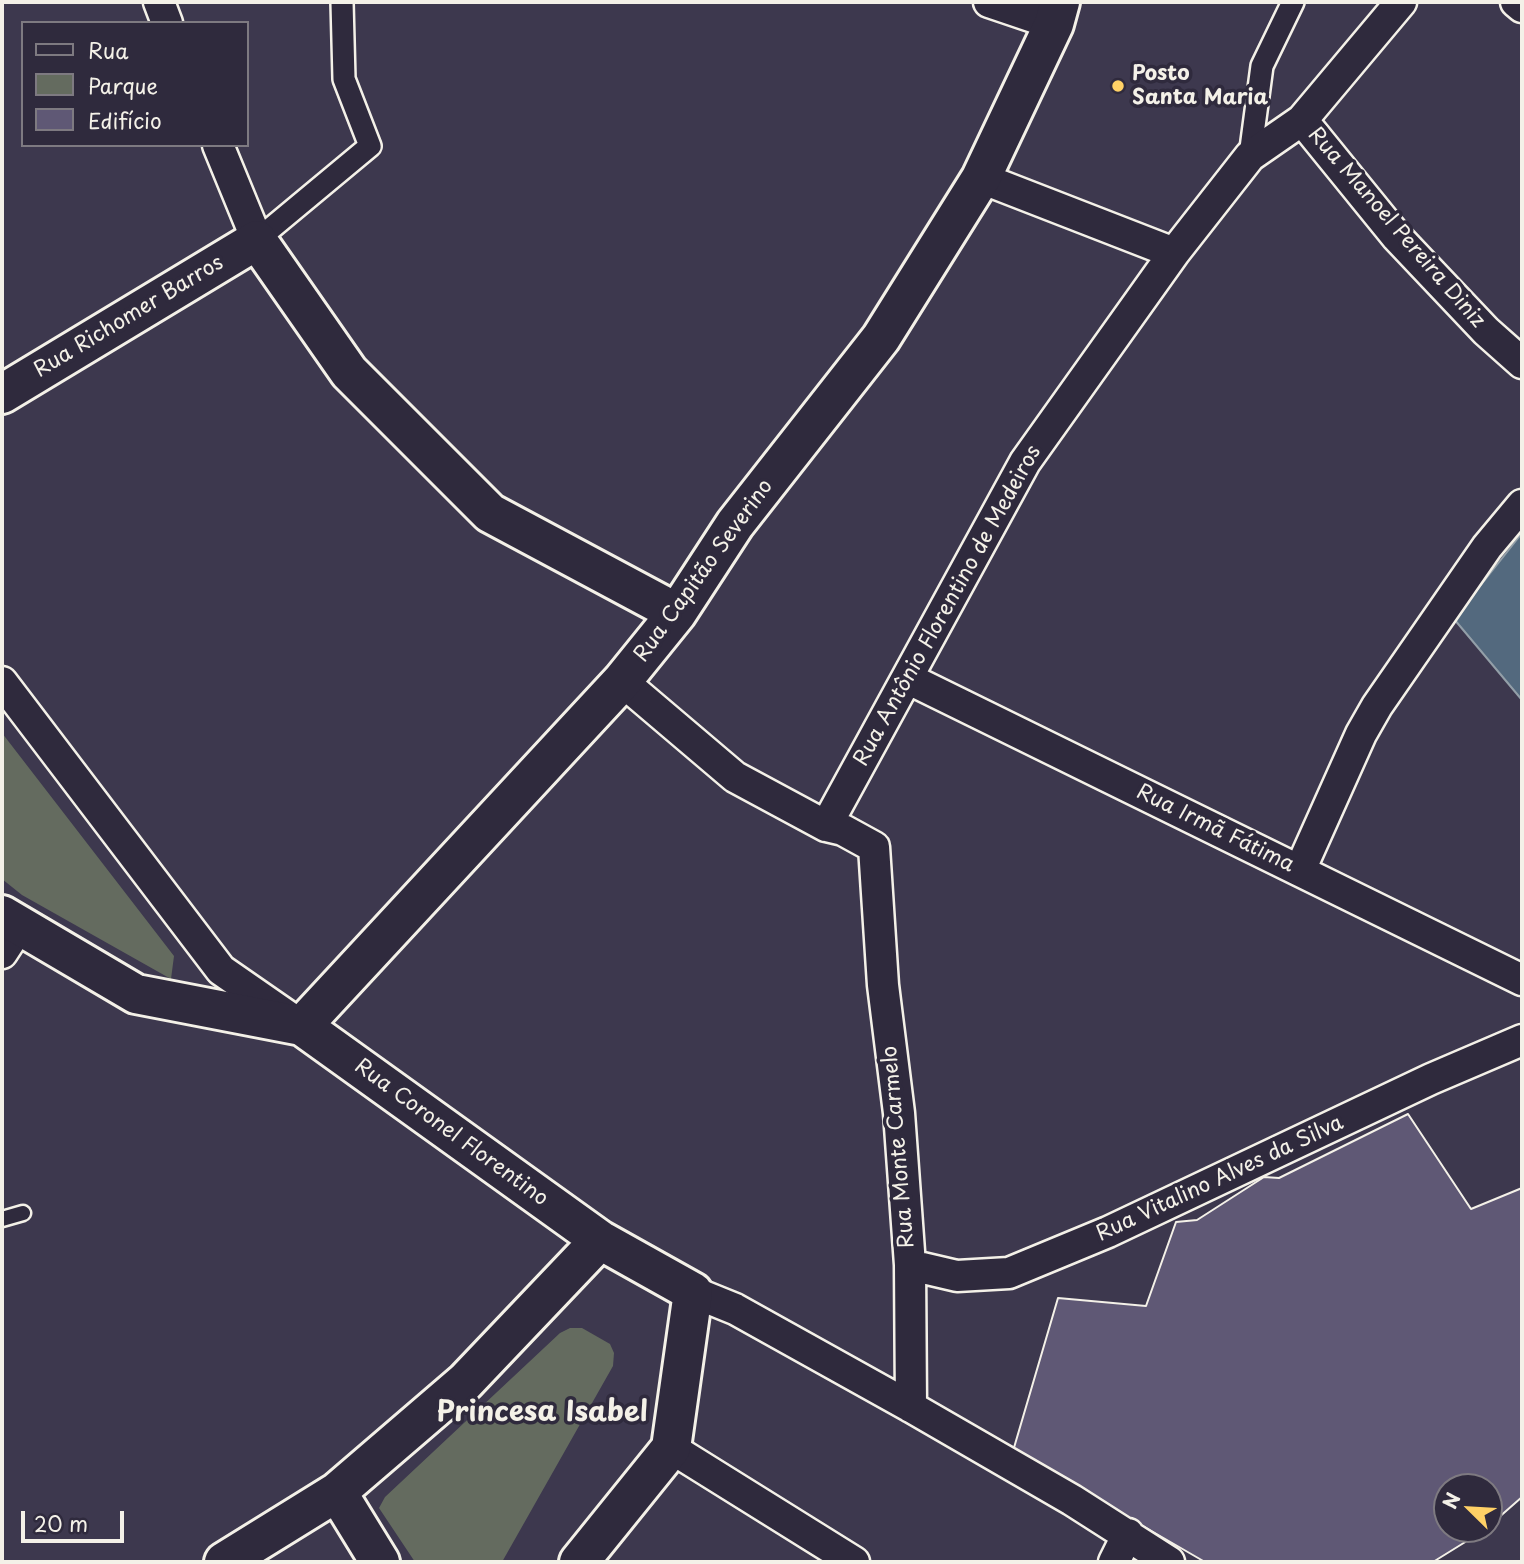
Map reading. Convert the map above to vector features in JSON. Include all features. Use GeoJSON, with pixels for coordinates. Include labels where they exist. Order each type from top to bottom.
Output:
{"type":"FeatureCollection","features":[{"type":"Feature","properties":{"kind":"main road","name":"Rua Capitão Severino"},"geometry":{"type":"LineString","coordinates":[[302,1027],[622,681],[677,613],[735,524],[881,338],[981,178],[1057,13]]}},
{"type":"Feature","properties":{"kind":"main road","name":"Rua Richomer Barros"},"geometry":{"type":"LineString","coordinates":[[2,394],[257,240]]}},
{"type":"Feature","properties":{"kind":"main road"},"geometry":{"type":"LineString","coordinates":[[257,240],[349,372],[490,513],[677,613]]}},
{"type":"Feature","properties":{"kind":"main road"},"geometry":{"type":"LineString","coordinates":[[7,932],[136,994],[302,1027]]}},
{"type":"Feature","properties":{"kind":"main road","name":"Rua Coronel Florentino"},"geometry":{"type":"LineString","coordinates":[[302,1027],[600,1240],[693,1292]]}},
{"type":"Feature","properties":{"kind":"main road"},"geometry":{"type":"LineString","coordinates":[[224,1562],[337,1492],[465,1382],[600,1240]]}},
{"type":"Feature","properties":{"kind":"main road"},"geometry":{"type":"LineString","coordinates":[[579,1562],[671,1448],[693,1292]]}},
{"type":"Feature","properties":{"kind":"main road"},"geometry":{"type":"LineString","coordinates":[[337,1492],[380,1562]]}},
{"type":"Feature","properties":{"kind":"street"},"geometry":{"type":"LineString","coordinates":[[159,2],[166,21]]}},
{"type":"Feature","properties":{"kind":"street"},"geometry":{"type":"LineString","coordinates":[[219,147],[257,240],[370,146],[344,79],[342,2]]}},
{"type":"Feature","properties":{"kind":"street"},"geometry":{"type":"LineString","coordinates":[[989,2],[1057,13]]}},
{"type":"Feature","properties":{"kind":"street"},"geometry":{"type":"LineString","coordinates":[[1250,156],[1262,66],[1293,2]]}},
{"type":"Feature","properties":{"kind":"street","name":"Rua Antônio Florentino de Medeiros"},"geometry":{"type":"LineString","coordinates":[[826,826],[1025,463],[1174,253],[1250,156],[1302,120],[1401,2]]}},
{"type":"Feature","properties":{"kind":"street"},"geometry":{"type":"LineString","coordinates":[[1516,2],[1522,7]]}},
{"type":"Feature","properties":{"kind":"street","name":"Rua Manoel Pereira Diniz"},"geometry":{"type":"LineString","coordinates":[[1302,120],[1397,236],[1486,331],[1522,363]]}},
{"type":"Feature","properties":{"kind":"street"},"geometry":{"type":"LineString","coordinates":[[981,178],[1174,253]]}},
{"type":"Feature","properties":{"kind":"street"},"geometry":{"type":"LineString","coordinates":[[1300,870],[1361,734],[1377,706],[1487,547],[1522,505]]}},
{"type":"Feature","properties":{"kind":"street","name":"Rua Irmã Fátima"},"geometry":{"type":"LineString","coordinates":[[907,678],[1522,980]]}},
{"type":"Feature","properties":{"kind":"street"},"geometry":{"type":"LineString","coordinates":[[622,681],[736,777],[826,826]]}},
{"type":"Feature","properties":{"kind":"street"},"geometry":{"type":"LineString","coordinates":[[2,682],[221,970],[302,1027]]}},
{"type":"Feature","properties":{"kind":"street","name":"Rua Monte Carmelo"},"geometry":{"type":"LineString","coordinates":[[826,826],[843,830],[874,847],[883,985],[899,1114],[910,1265],[911,1407]]}},
{"type":"Feature","properties":{"kind":"street","name":"Rua Vitalino Alves da Silva"},"geometry":{"type":"LineString","coordinates":[[910,1265],[957,1276],[1009,1273],[1108,1232],[1431,1079],[1522,1040]]}},
{"type":"Feature","properties":{"kind":"street"},"geometry":{"type":"LineString","coordinates":[[693,1292],[735,1309],[911,1407],[1128,1534],[1169,1562]]}},
{"type":"Feature","properties":{"kind":"street"},"geometry":{"type":"LineString","coordinates":[[671,1448],[854,1562]]}},
{"type":"Feature","properties":{"kind":"street"},"geometry":{"type":"LineString","coordinates":[[1114,1562],[1128,1534]]}},
{"type":"Feature","properties":{"kind":"lane"},"geometry":{"type":"LineString","coordinates":[[2,1219],[23,1213]]}},
{"type":"Feature","properties":{"kind":"green space"},"geometry":{"type":"Polygon","coordinates":[[[2,733],[174,956],[171,979],[22,895],[2,879],[2,733]]]}},
{"type":"Feature","properties":{"kind":"green space"},"geometry":{"type":"Polygon","coordinates":[[[570,1328],[582,1328],[610,1344],[614,1353],[613,1366],[502,1562],[415,1562],[379,1508],[385,1497],[560,1333],[570,1328]]]}},
{"type":"Feature","properties":{"kind":"water"},"geometry":{"type":"Polygon","coordinates":[[[1522,533],[1522,700],[1454,619],[1522,533]]]}},
{"type":"Feature","properties":{"kind":"building"},"geometry":{"type":"Polygon","coordinates":[[[1408,1114],[1471,1209],[1522,1188],[1522,1497],[1503,1514],[1503,1473],[1433,1473],[1433,1543],[1464,1543],[1433,1562],[1205,1562],[1013,1451],[1058,1298],[1146,1306],[1176,1222],[1197,1220],[1264,1177],[1279,1178],[1408,1114]]]}},
{"type":"Feature","properties":{"kind":"place","name":"Posto Santa Maria"},"geometry":{"type":"Point","coordinates":[1118,86]}},
{"type":"Feature","properties":{"kind":"district","name":"Princesa Isabel"},"geometry":{"type":"Point","coordinates":[542,1413]}}]}
